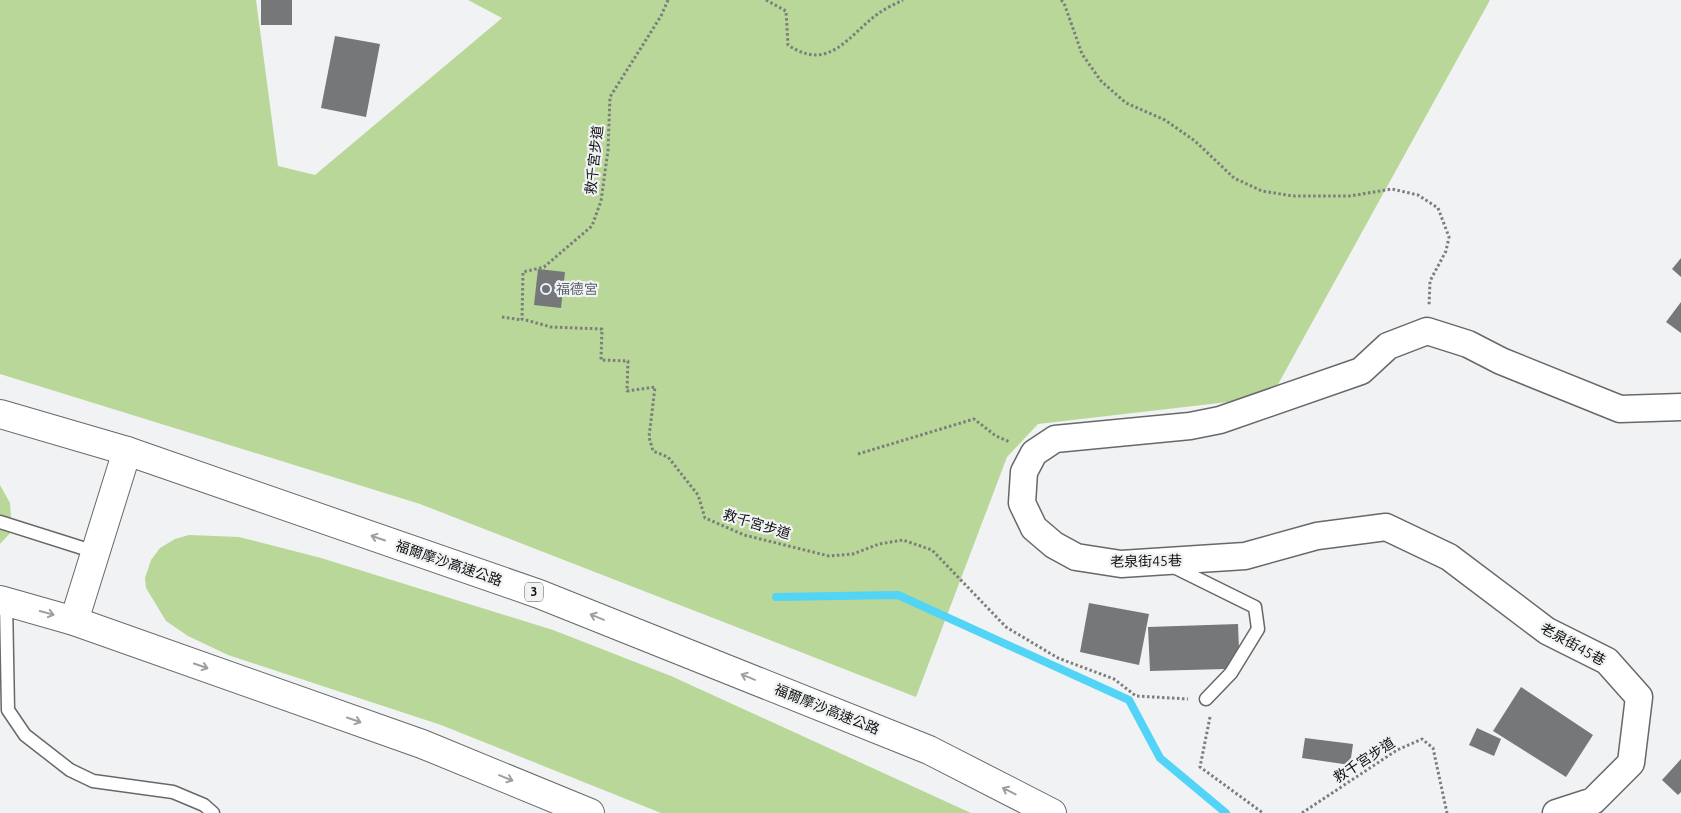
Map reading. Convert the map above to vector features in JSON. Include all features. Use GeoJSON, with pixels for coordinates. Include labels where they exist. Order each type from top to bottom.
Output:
{"type":"FeatureCollection","features":[{"type":"Feature","properties":{"kind":"highway","name":"福爾摩沙高速公路"},"geometry":{"type":"LineString","coordinates":[[0,414],[127,451],[539,594],[929,750],[1052,813]]}},
{"type":"Feature","properties":{"kind":"highway"},"geometry":{"type":"LineString","coordinates":[[74,621],[127,451]]}},
{"type":"Feature","properties":{"kind":"highway"},"geometry":{"type":"LineString","coordinates":[[3,601],[74,621],[422,744],[590,813]]}},
{"type":"Feature","properties":{"kind":"street"},"geometry":{"type":"LineString","coordinates":[[1034,452],[1055,439],[1190,426],[1220,420],[1361,371],[1388,346],[1427,331],[1468,344],[1501,361],[1620,409],[1681,407]]}},
{"type":"Feature","properties":{"kind":"street","name":"老泉街45巷"},"geometry":{"type":"LineString","coordinates":[[1034,452],[1024,472],[1022,503],[1034,528],[1054,545],[1076,557],[1121,564],[1245,556],[1317,536],[1386,527],[1448,557],[1546,632],[1607,661],[1639,697],[1631,764],[1593,801],[1556,813]]}},
{"type":"Feature","properties":{"kind":"lane"},"geometry":{"type":"LineString","coordinates":[[0,522],[95,552]]}},
{"type":"Feature","properties":{"kind":"lane"},"geometry":{"type":"LineString","coordinates":[[1164,562],[1255,607],[1258,629],[1230,673],[1206,699]]}},
{"type":"Feature","properties":{"kind":"lane"},"geometry":{"type":"LineString","coordinates":[[3,601],[8,710],[25,735],[70,770],[93,780],[173,792],[204,805],[213,813]]}},
{"type":"Feature","properties":{"kind":"path","name":"救千宮步道"},"geometry":{"type":"LineString","coordinates":[[668,0],[661,16],[610,97],[608,150],[601,201],[592,226],[544,267],[523,272],[522,319],[550,327],[602,329],[601,360],[628,361],[626,390],[655,387],[649,438],[653,451],[668,457],[698,495],[705,518],[717,525],[744,535],[829,556],[853,554],[879,544],[903,540],[932,550],[1006,626],[1058,658],[1114,679],[1136,696],[1206,699]]}},
{"type":"Feature","properties":{"kind":"path"},"geometry":{"type":"LineString","coordinates":[[766,0],[786,12],[788,45],[802,55],[820,56],[835,51],[879,13],[903,0]]}},
{"type":"Feature","properties":{"kind":"path"},"geometry":{"type":"LineString","coordinates":[[1061,0],[1064,3],[1082,54],[1101,81],[1126,103],[1166,120],[1194,141],[1234,178],[1262,191],[1293,196],[1350,196],[1392,189],[1418,195],[1438,208],[1449,237],[1446,251],[1430,280],[1429,311]]}},
{"type":"Feature","properties":{"kind":"path"},"geometry":{"type":"LineString","coordinates":[[502,317],[522,319]]}},
{"type":"Feature","properties":{"kind":"path"},"geometry":{"type":"LineString","coordinates":[[858,454],[974,419],[996,436],[1034,452]]}},
{"type":"Feature","properties":{"kind":"path"},"geometry":{"type":"LineString","coordinates":[[1206,699],[1211,712],[1200,767],[1263,813]]}},
{"type":"Feature","properties":{"kind":"path","name":"救千宮步道"},"geometry":{"type":"LineString","coordinates":[[1302,813],[1397,750],[1422,740],[1432,748],[1447,813]]}},
{"type":"Feature","properties":{"kind":"green space"},"geometry":{"type":"Polygon","coordinates":[[[0,0],[256,0],[278,166],[315,175],[502,18],[468,0],[1490,0],[1271,397],[1038,424],[1007,457],[916,697],[420,504],[0,374],[0,0]]]}},
{"type":"Feature","properties":{"kind":"green space"},"geometry":{"type":"Polygon","coordinates":[[[0,485],[10,503],[12,531],[0,544],[0,485]]]}},
{"type":"Feature","properties":{"kind":"green space"},"geometry":{"type":"Polygon","coordinates":[[[189,535],[239,537],[321,558],[553,630],[671,676],[971,813],[661,813],[441,725],[228,655],[188,636],[166,621],[146,588],[145,578],[151,560],[160,548],[175,539],[189,535]]]}},
{"type":"Feature","properties":{"kind":"building"},"geometry":{"type":"Polygon","coordinates":[[[261,0],[292,0],[292,25],[261,25],[261,0]]]}},
{"type":"Feature","properties":{"kind":"building"},"geometry":{"type":"Polygon","coordinates":[[[335,36],[380,44],[366,117],[321,108],[335,36]]]}},
{"type":"Feature","properties":{"kind":"building"},"geometry":{"type":"Polygon","coordinates":[[[1681,258],[1681,277],[1672,269],[1681,258]]]}},
{"type":"Feature","properties":{"kind":"building"},"geometry":{"type":"Polygon","coordinates":[[[538,269],[565,272],[561,308],[534,305],[538,269]]]}},
{"type":"Feature","properties":{"kind":"building"},"geometry":{"type":"Polygon","coordinates":[[[1681,302],[1681,333],[1666,322],[1681,302]]]}},
{"type":"Feature","properties":{"kind":"building"},"geometry":{"type":"Polygon","coordinates":[[[1089,603],[1149,614],[1139,665],[1080,652],[1089,603]]]}},
{"type":"Feature","properties":{"kind":"building"},"geometry":{"type":"Polygon","coordinates":[[[1238,624],[1239,649],[1225,669],[1150,671],[1148,627],[1238,624]]]}},
{"type":"Feature","properties":{"kind":"building"},"geometry":{"type":"Polygon","coordinates":[[[1521,687],[1593,735],[1566,777],[1493,731],[1521,687]]]}},
{"type":"Feature","properties":{"kind":"building"},"geometry":{"type":"Polygon","coordinates":[[[1477,728],[1501,739],[1494,756],[1469,745],[1477,728]]]}},
{"type":"Feature","properties":{"kind":"building"},"geometry":{"type":"Polygon","coordinates":[[[1305,738],[1353,744],[1350,765],[1302,758],[1305,738]]]}},
{"type":"Feature","properties":{"kind":"building"},"geometry":{"type":"Polygon","coordinates":[[[1681,759],[1681,792],[1678,795],[1662,780],[1681,759]]]}},
{"type":"Feature","properties":{"kind":"waterway"},"geometry":{"type":"LineString","coordinates":[[776,597],[898,595],[1129,700],[1160,758],[1226,813]]}},
{"type":"Feature","properties":{"kind":"place","name":"福德宮"},"geometry":{"type":"Point","coordinates":[546,289]}}]}
